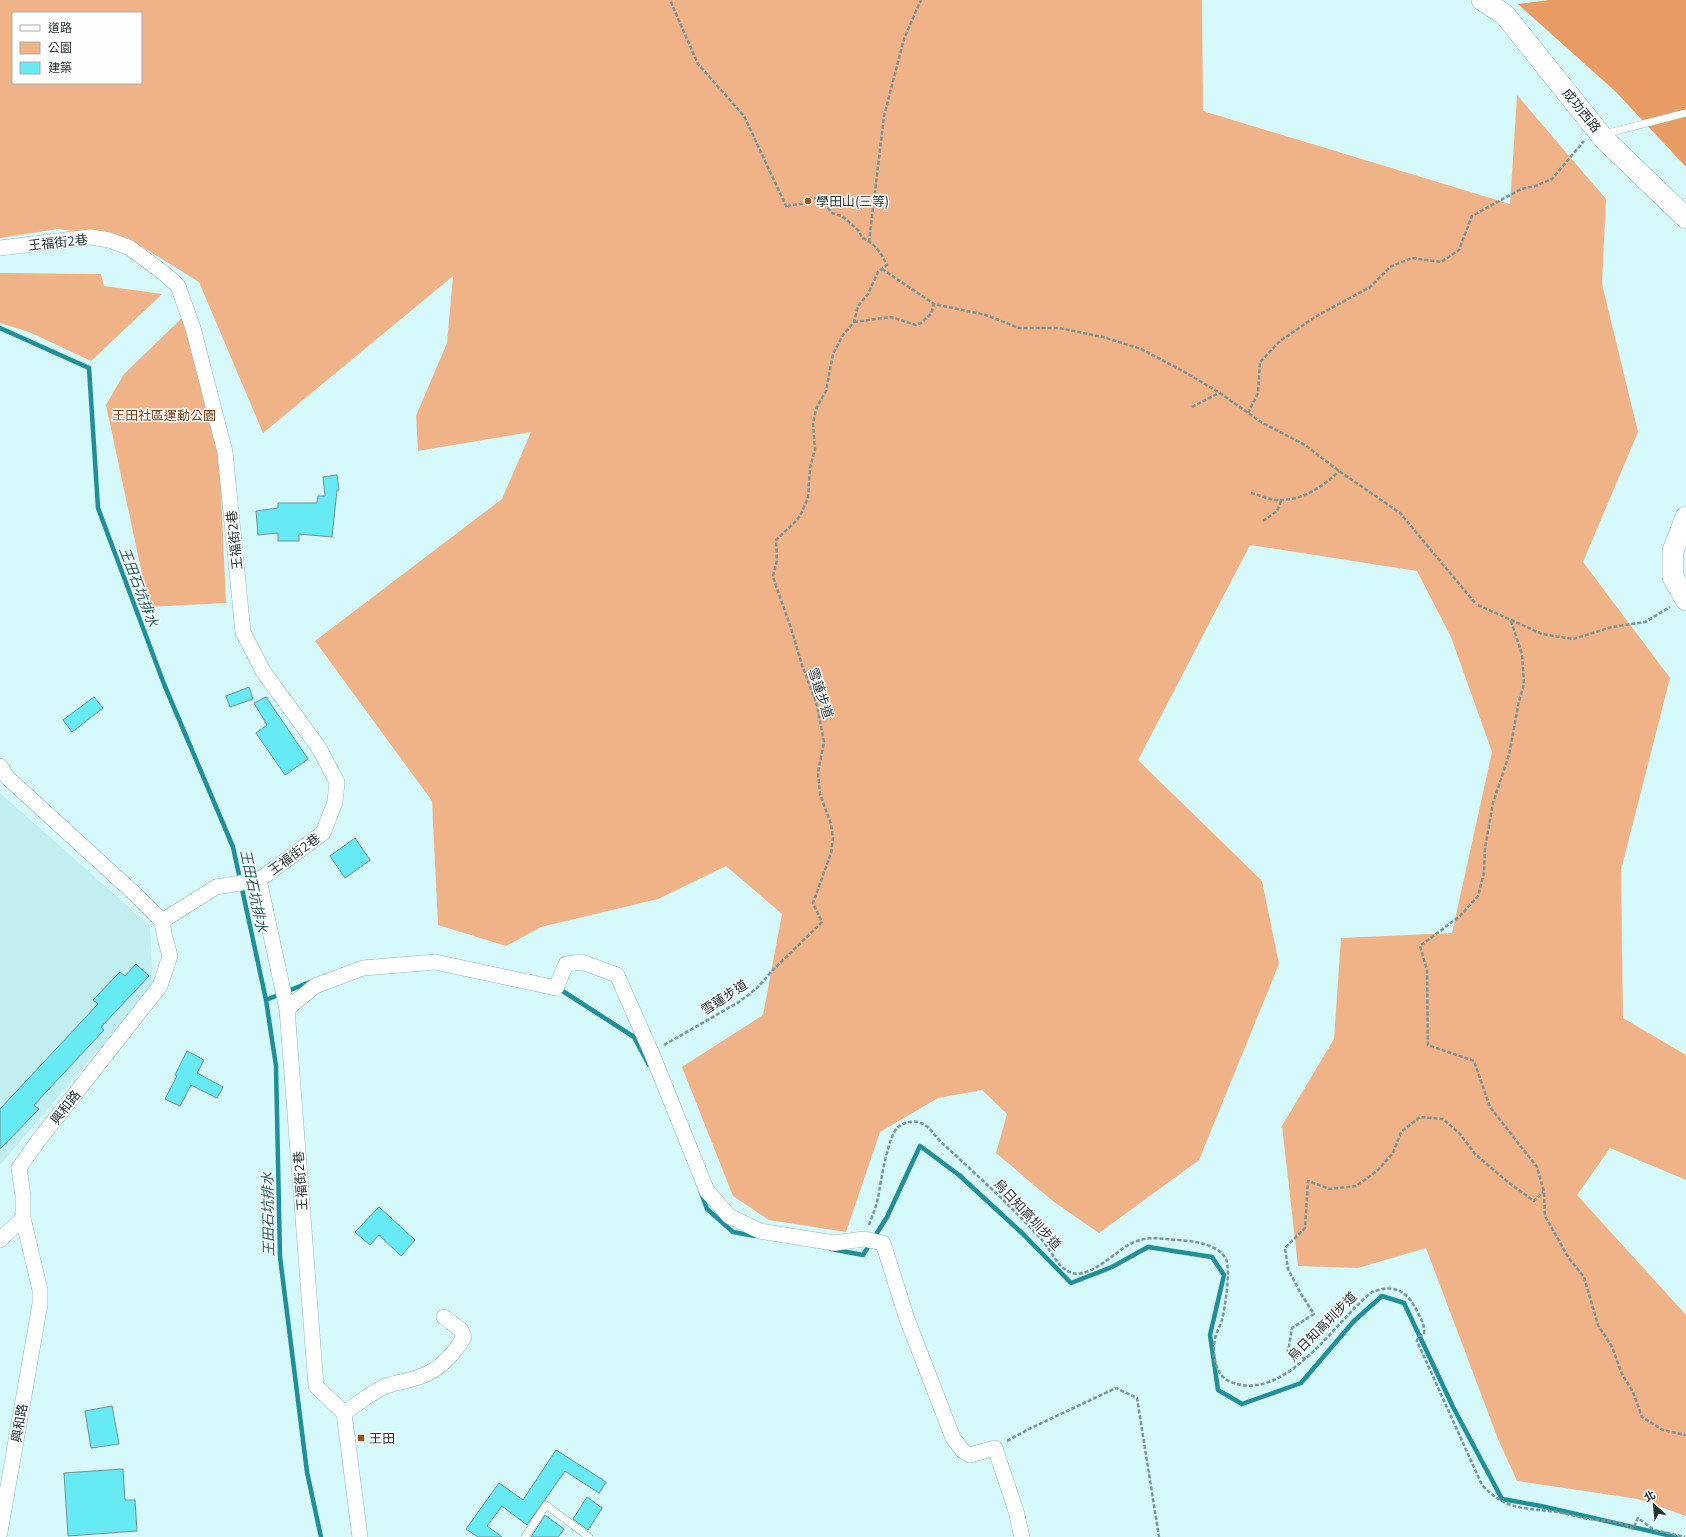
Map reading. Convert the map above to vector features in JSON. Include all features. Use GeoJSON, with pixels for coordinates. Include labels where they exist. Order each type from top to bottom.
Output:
{"type":"FeatureCollection","features":[{"type":"Feature","properties":{"kind":"street","name":"成功西路"},"geometry":{"type":"LineString","coordinates":[[1482,0],[1505,15],[1600,133],[1686,218]]}},
{"type":"Feature","properties":{"kind":"street","name":"王福街2巷"},"geometry":{"type":"LineString","coordinates":[[0,248],[90,238],[109,240],[130,248],[166,274],[178,286],[193,328],[225,452],[243,632],[263,671],[319,748],[337,782],[336,802],[323,833],[259,880],[284,998],[316,1386],[344,1413]]}},
{"type":"Feature","properties":{"kind":"street"},"geometry":{"type":"LineString","coordinates":[[1685,599],[1673,577],[1673,551],[1686,517]]}},
{"type":"Feature","properties":{"kind":"street"},"geometry":{"type":"LineString","coordinates":[[4,775],[136,894],[162,921],[216,887],[259,880]]}},
{"type":"Feature","properties":{"kind":"street","name":"興和路"},"geometry":{"type":"LineString","coordinates":[[0,1532],[40,1304],[40,1290],[23,1218],[23,1196],[19,1168],[38,1141],[160,986],[170,956],[162,921]]}},
{"type":"Feature","properties":{"kind":"street"},"geometry":{"type":"LineString","coordinates":[[284,998],[363,968],[434,962],[556,988],[566,964],[582,962],[618,975],[652,1054],[707,1191],[729,1216],[760,1231],[834,1243],[864,1239],[883,1243],[907,1319],[953,1438],[963,1451],[970,1455],[995,1448],[1016,1511],[1022,1537]]}},
{"type":"Feature","properties":{"kind":"street"},"geometry":{"type":"LineString","coordinates":[[0,1240],[23,1218]]}},
{"type":"Feature","properties":{"kind":"street"},"geometry":{"type":"LineString","coordinates":[[360,1537],[344,1413],[385,1386],[418,1378],[434,1371],[456,1351],[464,1337],[461,1330],[444,1317]]}},
{"type":"Feature","properties":{"kind":"lane"},"geometry":{"type":"LineString","coordinates":[[1600,133],[1612,132],[1686,113]]}},
{"type":"Feature","properties":{"kind":"lane"},"geometry":{"type":"LineString","coordinates":[[525,1537],[546,1505],[589,1537]]}},
{"type":"Feature","properties":{"kind":"path"},"geometry":{"type":"LineString","coordinates":[[670,0],[698,64],[744,116],[787,208],[790,205],[802,204],[807,198],[821,199],[832,213],[842,216],[859,231],[862,238],[879,250],[886,267],[878,272],[868,294],[858,306],[854,322],[891,317],[916,324],[921,323],[931,314],[934,304]]}},
{"type":"Feature","properties":{"kind":"path"},"geometry":{"type":"LineString","coordinates":[[869,242],[884,116],[904,39],[921,0]]}},
{"type":"Feature","properties":{"kind":"path"},"geometry":{"type":"LineString","coordinates":[[1248,413],[1258,393],[1260,362],[1280,342],[1314,317],[1370,287],[1390,268],[1412,258],[1441,262],[1459,250],[1472,216],[1521,189],[1535,186],[1552,179],[1600,133]]}},
{"type":"Feature","properties":{"kind":"path"},"geometry":{"type":"LineString","coordinates":[[881,269],[934,304],[986,316],[1019,328],[1059,328],[1103,337],[1142,349],[1181,370],[1220,393],[1261,422],[1305,445],[1339,471],[1400,513],[1477,604],[1542,634],[1573,639],[1612,627],[1645,622],[1685,599]]}},
{"type":"Feature","properties":{"kind":"path","name":"雪蓮步道"},"geometry":{"type":"LineString","coordinates":[[652,1054],[657,1048],[739,1002],[757,988],[773,970],[822,922],[813,903],[831,852],[833,838],[831,824],[820,794],[818,772],[824,742],[817,705],[802,665],[773,576],[777,560],[776,540],[794,523],[802,512],[808,498],[810,468],[815,449],[813,423],[821,399],[826,391],[833,354],[843,335],[854,322]]}},
{"type":"Feature","properties":{"kind":"path"},"geometry":{"type":"LineString","coordinates":[[1192,407],[1220,393]]}},
{"type":"Feature","properties":{"kind":"path"},"geometry":{"type":"LineString","coordinates":[[1251,493],[1280,501],[1302,496],[1328,483],[1339,471]]}},
{"type":"Feature","properties":{"kind":"path"},"geometry":{"type":"LineString","coordinates":[[1263,521],[1277,511],[1280,501]]}},
{"type":"Feature","properties":{"kind":"path"},"geometry":{"type":"LineString","coordinates":[[1511,621],[1522,654],[1524,684],[1519,700],[1509,755],[1493,803],[1485,848],[1484,872],[1478,896],[1460,916],[1420,946],[1427,970],[1428,1045],[1474,1061],[1490,1107],[1537,1167],[1544,1192],[1546,1216],[1568,1256],[1584,1277],[1598,1325],[1612,1347],[1622,1374],[1633,1392],[1642,1417],[1663,1430],[1686,1435]]}},
{"type":"Feature","properties":{"kind":"path"},"geometry":{"type":"LineString","coordinates":[[1306,1359],[1288,1352],[1292,1328],[1314,1314],[1301,1294],[1288,1269],[1285,1248],[1305,1228],[1308,1181],[1330,1188],[1356,1186],[1378,1172],[1393,1153],[1401,1132],[1420,1117],[1443,1119],[1460,1134],[1475,1154],[1509,1183],[1534,1201],[1544,1192]]}},
{"type":"Feature","properties":{"kind":"path","name":"烏日知高圳步道"},"geometry":{"type":"LineString","coordinates":[[864,1239],[874,1210],[884,1166],[894,1134],[903,1124],[916,1122],[922,1123],[932,1130],[939,1140],[953,1151],[1018,1214],[1044,1243],[1061,1266],[1073,1273],[1079,1274],[1092,1270],[1130,1244],[1155,1237],[1192,1240],[1218,1250],[1225,1258],[1228,1276],[1222,1321],[1215,1339],[1215,1359],[1218,1370],[1226,1380],[1244,1385],[1256,1385],[1269,1382],[1292,1371],[1306,1359],[1372,1292],[1385,1289],[1398,1290],[1408,1297],[1418,1313],[1425,1329],[1424,1334],[1418,1337],[1417,1341],[1482,1485],[1492,1495],[1504,1503],[1517,1508],[1549,1511],[1614,1521],[1633,1529],[1638,1518],[1654,1530],[1685,1537]]}},
{"type":"Feature","properties":{"kind":"path"},"geometry":{"type":"LineString","coordinates":[[995,1448],[1029,1429],[1116,1388],[1137,1398],[1159,1537]]}},
{"type":"Feature","properties":{"kind":"shaded area"},"geometry":{"type":"Polygon","coordinates":[[[1549,0],[1686,0],[1686,167],[1616,92],[1518,4],[1549,0]]]}},
{"type":"Feature","properties":{"kind":"shaded area"},"geometry":{"type":"Polygon","coordinates":[[[0,793],[150,926],[153,985],[0,1165],[0,793]]]}},
{"type":"Feature","properties":{"kind":"green space"},"geometry":{"type":"Polygon","coordinates":[[[0,0],[1202,0],[1203,111],[1510,204],[1517,95],[1606,199],[1602,284],[1638,432],[1583,562],[1670,678],[1621,870],[1623,1018],[1686,1055],[1686,1180],[1610,1148],[1577,1195],[1686,1315],[1686,1516],[1638,1499],[1517,1481],[1498,1439],[1426,1248],[1358,1268],[1298,1266],[1282,1126],[1334,1039],[1341,938],[1452,933],[1492,752],[1451,637],[1417,571],[1250,545],[1138,760],[1262,881],[1279,964],[1199,1160],[1099,1233],[1054,1202],[996,1153],[1007,1114],[982,1090],[938,1098],[880,1132],[846,1232],[769,1220],[733,1196],[682,1067],[763,1015],[782,914],[726,866],[658,899],[541,927],[506,946],[438,925],[432,801],[315,641],[502,499],[531,432],[418,451],[416,416],[447,343],[453,276],[263,433],[199,282],[128,238],[58,229],[0,238],[0,0]]]}},
{"type":"Feature","properties":{"kind":"green space"},"geometry":{"type":"Polygon","coordinates":[[[0,273],[101,274],[104,286],[162,294],[91,361],[29,332],[0,323],[0,273]]]}},
{"type":"Feature","properties":{"kind":"green space","name":"王田社區運動公園"},"geometry":{"type":"Polygon","coordinates":[[[183,317],[217,402],[226,603],[149,607],[106,405],[124,374],[183,317]]]}},
{"type":"Feature","properties":{"kind":"building"},"geometry":{"type":"Polygon","coordinates":[[[337,475],[339,490],[337,490],[332,537],[299,534],[299,541],[278,541],[278,533],[258,535],[256,511],[278,508],[278,503],[317,503],[318,496],[325,496],[323,477],[337,475]]]}},
{"type":"Feature","properties":{"kind":"building"},"geometry":{"type":"Polygon","coordinates":[[[249,687],[253,699],[230,707],[226,696],[249,687]]]}},
{"type":"Feature","properties":{"kind":"building"},"geometry":{"type":"Polygon","coordinates":[[[94,697],[103,708],[72,732],[63,720],[94,697]]]}},
{"type":"Feature","properties":{"kind":"building"},"geometry":{"type":"Polygon","coordinates":[[[266,697],[308,759],[285,775],[256,733],[267,725],[254,703],[266,697]]]}},
{"type":"Feature","properties":{"kind":"building"},"geometry":{"type":"Polygon","coordinates":[[[355,838],[370,860],[345,878],[330,856],[355,838]]]}},
{"type":"Feature","properties":{"kind":"building"},"geometry":{"type":"Polygon","coordinates":[[[136,964],[149,976],[101,1027],[104,1030],[34,1105],[39,1109],[0,1149],[0,1109],[98,1004],[93,1000],[120,972],[125,976],[136,964]]]}},
{"type":"Feature","properties":{"kind":"building"},"geometry":{"type":"Polygon","coordinates":[[[187,1051],[204,1060],[197,1073],[223,1087],[217,1098],[191,1085],[180,1106],[165,1099],[177,1076],[175,1075],[187,1051]]]}},
{"type":"Feature","properties":{"kind":"building"},"geometry":{"type":"Polygon","coordinates":[[[379,1207],[415,1240],[401,1256],[379,1235],[370,1245],[355,1232],[379,1207]]]}},
{"type":"Feature","properties":{"kind":"building"},"geometry":{"type":"Polygon","coordinates":[[[112,1406],[119,1444],[91,1448],[85,1411],[112,1406]]]}},
{"type":"Feature","properties":{"kind":"building"},"geometry":{"type":"Polygon","coordinates":[[[556,1450],[606,1482],[599,1493],[565,1471],[527,1525],[502,1506],[487,1526],[502,1537],[478,1537],[466,1529],[499,1483],[523,1500],[556,1450]]]}},
{"type":"Feature","properties":{"kind":"building"},"geometry":{"type":"Polygon","coordinates":[[[123,1469],[125,1500],[135,1500],[137,1531],[68,1536],[64,1473],[123,1469]]]}},
{"type":"Feature","properties":{"kind":"building"},"geometry":{"type":"Polygon","coordinates":[[[587,1497],[602,1508],[588,1530],[573,1519],[587,1497]]]}},
{"type":"Feature","properties":{"kind":"building"},"geometry":{"type":"Polygon","coordinates":[[[545,1515],[564,1529],[558,1537],[531,1537],[545,1515]]]}},
{"type":"Feature","properties":{"kind":"waterway","name":"王田石坑排水"},"geometry":{"type":"LineString","coordinates":[[0,328],[89,368],[98,508],[164,684],[233,847],[266,1000],[276,1066],[280,1257],[307,1472],[321,1537]]}},
{"type":"Feature","properties":{"kind":"waterway"},"geometry":{"type":"LineString","coordinates":[[266,1000],[310,982]]}},
{"type":"Feature","properties":{"kind":"waterway"},"geometry":{"type":"LineString","coordinates":[[558,988],[634,1037],[649,1065]]}},
{"type":"Feature","properties":{"kind":"waterway"},"geometry":{"type":"LineString","coordinates":[[831,1249],[863,1255],[887,1217],[920,1146],[959,1175],[1022,1233],[1071,1283],[1112,1267],[1148,1247],[1212,1257],[1224,1275],[1210,1335],[1218,1390],[1242,1404],[1301,1383],[1354,1321],[1382,1296],[1404,1303],[1453,1407],[1502,1499],[1541,1506],[1676,1537]]}},
{"type":"Feature","properties":{"kind":"waterway"},"geometry":{"type":"LineString","coordinates":[[701,1192],[707,1209],[733,1232],[755,1236]]}},
{"type":"Feature","properties":{"kind":"place","name":"學田山(三等)"},"geometry":{"type":"Point","coordinates":[808,201]}},
{"type":"Feature","properties":{"kind":"place","name":"王田"},"geometry":{"type":"Point","coordinates":[361,1438]}}]}
